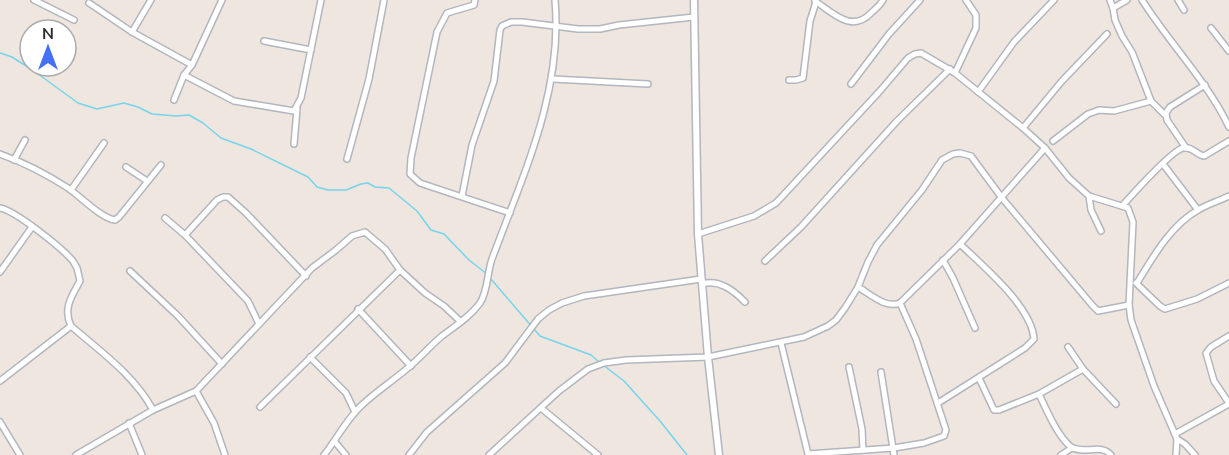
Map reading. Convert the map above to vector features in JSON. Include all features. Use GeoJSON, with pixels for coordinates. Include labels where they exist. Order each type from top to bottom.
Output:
{"type":"FeatureCollection","features":[{"type":"Feature","properties":{"kind":"street"},"geometry":{"type":"LineString","coordinates":[[34,0],[70,18]]}},
{"type":"Feature","properties":{"kind":"street"},"geometry":{"type":"LineString","coordinates":[[132,32],[151,0]]}},
{"type":"Feature","properties":{"kind":"street"},"geometry":{"type":"LineString","coordinates":[[174,100],[184,75],[192,65],[222,0]]}},
{"type":"Feature","properties":{"kind":"street"},"geometry":{"type":"LineString","coordinates":[[294,144],[297,109],[321,0]]}},
{"type":"Feature","properties":{"kind":"street"},"geometry":{"type":"LineString","coordinates":[[347,159],[369,79],[384,0]]}},
{"type":"Feature","properties":{"kind":"street"},"geometry":{"type":"LineString","coordinates":[[475,0],[474,5],[447,13],[437,32],[411,158],[410,174],[420,183],[510,213]]}},
{"type":"Feature","properties":{"kind":"street"},"geometry":{"type":"LineString","coordinates":[[324,455],[355,412],[461,322],[481,301],[491,261],[539,133],[553,79],[558,26],[555,0]]}},
{"type":"Feature","properties":{"kind":"street"},"geometry":{"type":"LineString","coordinates":[[694,0],[698,234],[719,455]]}},
{"type":"Feature","properties":{"kind":"street"},"geometry":{"type":"LineString","coordinates":[[789,80],[803,78],[810,21],[815,1],[836,16],[853,22],[866,18],[879,7],[883,0]]}},
{"type":"Feature","properties":{"kind":"street"},"geometry":{"type":"LineString","coordinates":[[851,84],[889,34],[920,0]]}},
{"type":"Feature","properties":{"kind":"street"},"geometry":{"type":"LineString","coordinates":[[765,261],[801,227],[897,121],[953,71],[976,28],[976,15],[966,0]]}},
{"type":"Feature","properties":{"kind":"street"},"geometry":{"type":"LineString","coordinates":[[978,92],[1014,42],[1054,0]]}},
{"type":"Feature","properties":{"kind":"street"},"geometry":{"type":"LineString","coordinates":[[1110,0],[1115,20],[1132,52],[1151,100],[1165,115],[1186,148],[1204,156],[1229,141]]}},
{"type":"Feature","properties":{"kind":"street"},"geometry":{"type":"LineString","coordinates":[[1113,8],[1127,0]]}},
{"type":"Feature","properties":{"kind":"street"},"geometry":{"type":"LineString","coordinates":[[1143,0],[1176,49],[1205,85],[1227,119],[1229,127]]}},
{"type":"Feature","properties":{"kind":"street"},"geometry":{"type":"LineString","coordinates":[[1178,0],[1184,10]]}},
{"type":"Feature","properties":{"kind":"street"},"geometry":{"type":"LineString","coordinates":[[89,3],[132,32],[192,65]]}},
{"type":"Feature","properties":{"kind":"street"},"geometry":{"type":"LineString","coordinates":[[462,196],[472,146],[494,81],[502,26],[511,22],[600,29],[694,17]]}},
{"type":"Feature","properties":{"kind":"street"},"geometry":{"type":"LineString","coordinates":[[1211,28],[1229,51]]}},
{"type":"Feature","properties":{"kind":"street"},"geometry":{"type":"LineString","coordinates":[[1023,128],[1062,81],[1107,34]]}},
{"type":"Feature","properties":{"kind":"street"},"geometry":{"type":"LineString","coordinates":[[264,41],[311,50]]}},
{"type":"Feature","properties":{"kind":"street"},"geometry":{"type":"LineString","coordinates":[[698,234],[754,216],[776,202],[908,58],[921,53],[953,71],[1023,128],[1045,148],[1070,178],[1089,196],[1128,208],[1134,222],[1129,305],[1131,321],[1176,436],[1176,455]]}},
{"type":"Feature","properties":{"kind":"street"},"geometry":{"type":"LineString","coordinates":[[184,75],[234,100],[291,111],[297,109]]}},
{"type":"Feature","properties":{"kind":"street"},"geometry":{"type":"LineString","coordinates":[[553,79],[648,84]]}},
{"type":"Feature","properties":{"kind":"street"},"geometry":{"type":"LineString","coordinates":[[1165,115],[1170,106],[1205,85]]}},
{"type":"Feature","properties":{"kind":"street"},"geometry":{"type":"LineString","coordinates":[[1053,141],[1088,114],[1099,110],[1114,111],[1151,100]]}},
{"type":"Feature","properties":{"kind":"street"},"geometry":{"type":"LineString","coordinates":[[15,160],[25,140]]}},
{"type":"Feature","properties":{"kind":"street"},"geometry":{"type":"LineString","coordinates":[[71,190],[104,143]]}},
{"type":"Feature","properties":{"kind":"street"},"geometry":{"type":"LineString","coordinates":[[858,287],[887,304],[900,303],[960,244],[1045,148]]}},
{"type":"Feature","properties":{"kind":"street"},"geometry":{"type":"LineString","coordinates":[[1122,206],[1163,164],[1180,149],[1186,148]]}},
{"type":"Feature","properties":{"kind":"street"},"geometry":{"type":"LineString","coordinates":[[489,455],[588,369],[604,363],[626,360],[708,357],[781,343],[804,337],[828,326],[836,320],[858,287],[877,245],[922,190],[942,160],[960,153],[971,156],[1002,198],[1098,311],[1129,305]]}},
{"type":"Feature","properties":{"kind":"street"},"geometry":{"type":"LineString","coordinates":[[0,154],[55,180],[104,217],[115,220],[120,217],[161,165]]}},
{"type":"Feature","properties":{"kind":"street"},"geometry":{"type":"LineString","coordinates":[[1163,164],[1198,210]]}},
{"type":"Feature","properties":{"kind":"street"},"geometry":{"type":"LineString","coordinates":[[126,167],[147,181]]}},
{"type":"Feature","properties":{"kind":"street"},"geometry":{"type":"LineString","coordinates":[[185,235],[217,200],[223,196],[228,197],[306,276]]}},
{"type":"Feature","properties":{"kind":"street"},"geometry":{"type":"LineString","coordinates":[[1089,196],[1091,210],[1101,231]]}},
{"type":"Feature","properties":{"kind":"street"},"geometry":{"type":"LineString","coordinates":[[1137,283],[1150,261],[1178,225],[1198,210],[1229,196]]}},
{"type":"Feature","properties":{"kind":"street"},"geometry":{"type":"LineString","coordinates":[[0,208],[7,209],[71,258],[77,268],[80,281],[69,298],[67,313],[71,326],[120,368],[141,390],[153,410]]}},
{"type":"Feature","properties":{"kind":"street"},"geometry":{"type":"LineString","coordinates":[[165,218],[185,235],[248,301],[259,324]]}},
{"type":"Feature","properties":{"kind":"street"},"geometry":{"type":"LineString","coordinates":[[0,272],[32,227]]}},
{"type":"Feature","properties":{"kind":"street"},"geometry":{"type":"LineString","coordinates":[[76,455],[85,453],[129,423],[153,410],[196,391],[312,268],[352,236],[365,232],[385,249],[400,270],[461,322]]}},
{"type":"Feature","properties":{"kind":"street"},"geometry":{"type":"LineString","coordinates":[[938,403],[1032,342],[1034,336],[1016,300],[960,244]]}},
{"type":"Feature","properties":{"kind":"street"},"geometry":{"type":"LineString","coordinates":[[943,260],[975,328]]}},
{"type":"Feature","properties":{"kind":"street"},"geometry":{"type":"LineString","coordinates":[[260,407],[400,270]]}},
{"type":"Feature","properties":{"kind":"street"},"geometry":{"type":"LineString","coordinates":[[130,271],[178,316],[222,364]]}},
{"type":"Feature","properties":{"kind":"street"},"geometry":{"type":"LineString","coordinates":[[1130,278],[1165,309],[1197,299],[1229,283]]}},
{"type":"Feature","properties":{"kind":"street"},"geometry":{"type":"LineString","coordinates":[[409,455],[426,432],[505,363],[538,320],[549,310],[562,303],[584,296],[701,281],[727,287],[745,302]]}},
{"type":"Feature","properties":{"kind":"street"},"geometry":{"type":"LineString","coordinates":[[781,343],[801,418],[807,452],[810,454],[894,447],[944,436],[946,430],[938,403],[916,339],[900,303]]}},
{"type":"Feature","properties":{"kind":"street"},"geometry":{"type":"LineString","coordinates":[[358,309],[411,366]]}},
{"type":"Feature","properties":{"kind":"street"},"geometry":{"type":"LineString","coordinates":[[0,381],[71,326]]}},
{"type":"Feature","properties":{"kind":"street"},"geometry":{"type":"LineString","coordinates":[[1176,436],[1229,403],[1214,381],[1206,353],[1210,346],[1229,336]]}},
{"type":"Feature","properties":{"kind":"street"},"geometry":{"type":"LineString","coordinates":[[1068,347],[1083,369],[1116,404]]}},
{"type":"Feature","properties":{"kind":"street"},"geometry":{"type":"LineString","coordinates":[[310,357],[346,393],[355,412]]}},
{"type":"Feature","properties":{"kind":"street"},"geometry":{"type":"LineString","coordinates":[[849,367],[862,429],[863,450]]}},
{"type":"Feature","properties":{"kind":"street"},"geometry":{"type":"LineString","coordinates":[[979,378],[994,410],[999,410],[1039,394],[1083,369]]}},
{"type":"Feature","properties":{"kind":"street"},"geometry":{"type":"LineString","coordinates":[[881,372],[894,455]]}},
{"type":"Feature","properties":{"kind":"street"},"geometry":{"type":"LineString","coordinates":[[196,391],[214,423],[225,455]]}},
{"type":"Feature","properties":{"kind":"street"},"geometry":{"type":"LineString","coordinates":[[1039,394],[1052,421],[1072,448],[1085,452],[1107,450],[1111,455]]}},
{"type":"Feature","properties":{"kind":"street"},"geometry":{"type":"LineString","coordinates":[[541,408],[598,455]]}},
{"type":"Feature","properties":{"kind":"street"},"geometry":{"type":"LineString","coordinates":[[0,422],[20,455]]}},
{"type":"Feature","properties":{"kind":"street"},"geometry":{"type":"LineString","coordinates":[[129,423],[142,455]]}},
{"type":"Feature","properties":{"kind":"street"},"geometry":{"type":"LineString","coordinates":[[1176,436],[1195,455]]}},
{"type":"Feature","properties":{"kind":"street"},"geometry":{"type":"LineString","coordinates":[[335,442],[346,455]]}},
{"type":"Feature","properties":{"kind":"street"},"geometry":{"type":"LineString","coordinates":[[885,448],[888,455]]}},
{"type":"Feature","properties":{"kind":"street"},"geometry":{"type":"LineString","coordinates":[[1061,455],[1072,448]]}},
{"type":"Feature","properties":{"kind":"waterway"},"geometry":{"type":"LineString","coordinates":[[0,53],[12,57],[34,71],[78,103],[97,109],[124,103],[152,114],[189,115],[221,138],[251,149],[308,177],[317,187],[328,190],[346,190],[368,183],[375,187],[389,188],[417,211],[431,230],[444,234],[469,260],[487,274]]}},
{"type":"Feature","properties":{"kind":"waterway"},"geometry":{"type":"LineString","coordinates":[[490,278],[540,336],[591,355],[599,362]]}},
{"type":"Feature","properties":{"kind":"waterway"},"geometry":{"type":"LineString","coordinates":[[603,365],[624,381],[687,455]]}}]}
